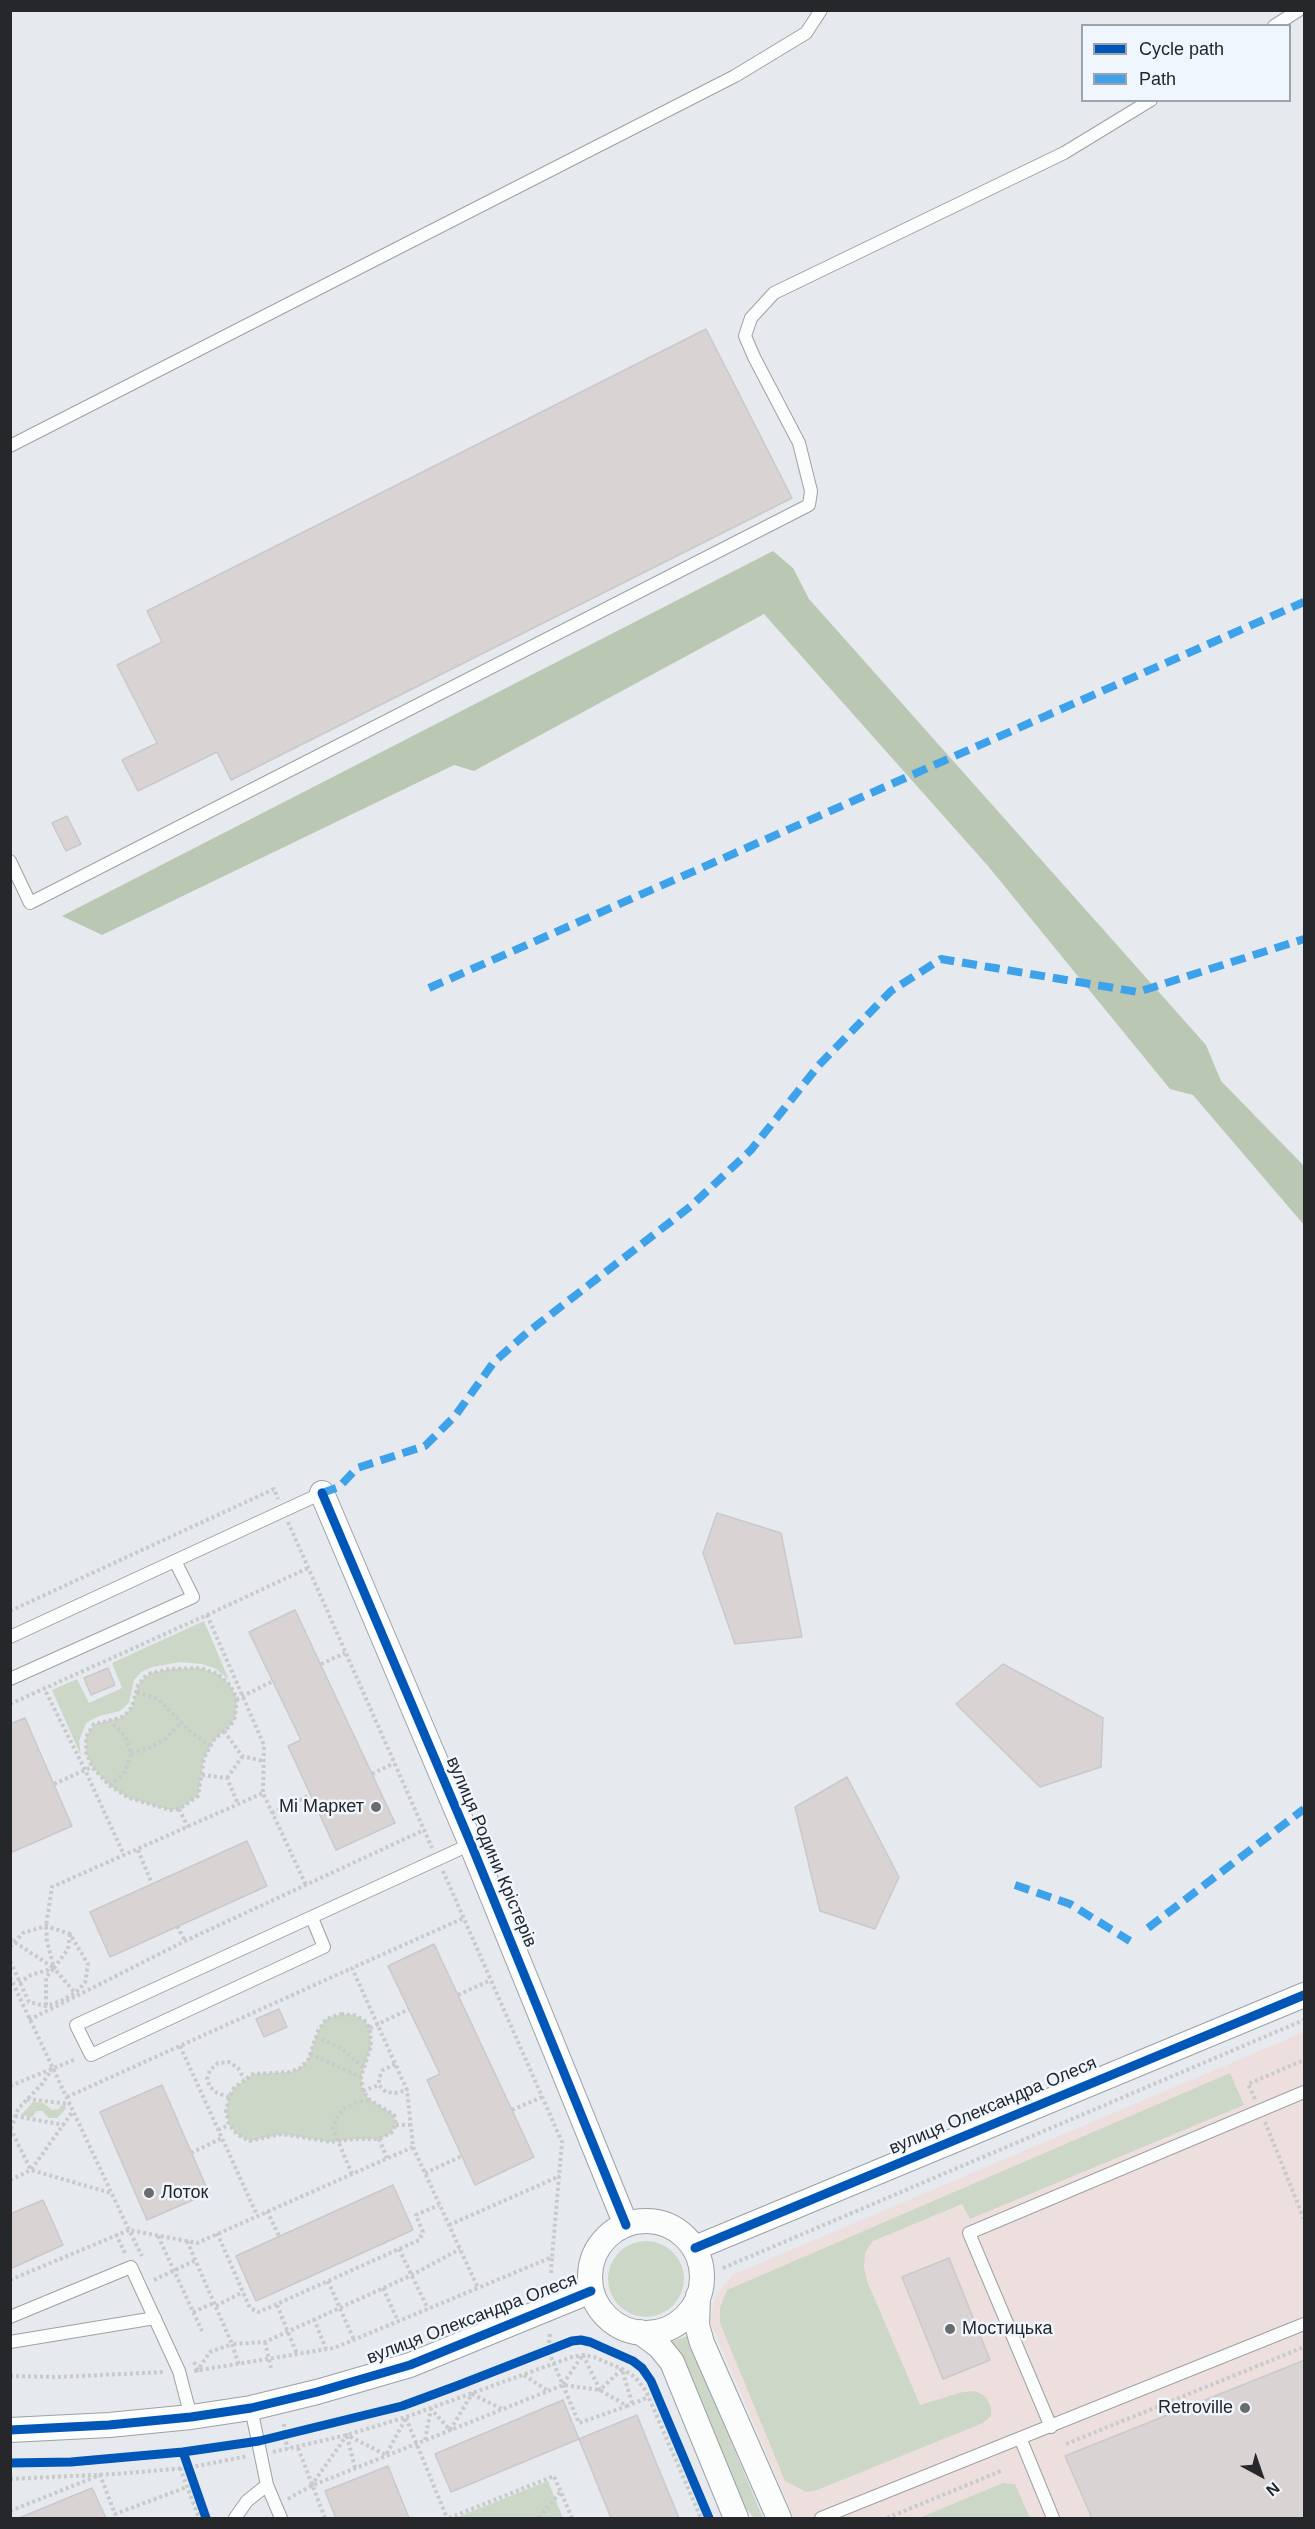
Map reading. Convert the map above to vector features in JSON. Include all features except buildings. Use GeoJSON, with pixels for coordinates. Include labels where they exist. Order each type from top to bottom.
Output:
{"type":"FeatureCollection","features":[{"type":"Feature","properties":{"kind":"street","name":"вулиця Родини Крістерів"},"geometry":{"type":"LineString","coordinates":[[322,1493],[471,1845],[626,2224]]}},
{"type":"Feature","properties":{"kind":"street","name":"вулиця Олександра Олеся"},"geometry":{"type":"LineString","coordinates":[[695,2248],[1305,1995]]}},
{"type":"Feature","properties":{"kind":"street"},"geometry":{"type":"LineString","coordinates":[[659,2222],[682,2234],[695,2248],[702,2276],[698,2296],[694,2306],[680,2321],[656,2332],[640,2332],[624,2329],[611,2321],[600,2309],[591,2291],[590,2272],[595,2253],[606,2237],[626,2224],[659,2222]]}},
{"type":"Feature","properties":{"kind":"street","name":"вулиця Олександра Олеся"},"geometry":{"type":"LineString","coordinates":[[10,2430],[110,2425],[251,2408],[410,2365],[591,2291]]}},
{"type":"Feature","properties":{"kind":"street"},"geometry":{"type":"LineString","coordinates":[[698,2296],[698,2325],[702,2343],[779,2518]]}},
{"type":"Feature","properties":{"kind":"street"},"geometry":{"type":"LineString","coordinates":[[640,2332],[659,2346],[672,2362],[736,2518]]}},
{"type":"Feature","properties":{"kind":"lane"},"geometry":{"type":"LineString","coordinates":[[10,446],[735,76],[806,33],[821,10]]}},
{"type":"Feature","properties":{"kind":"lane"},"geometry":{"type":"LineString","coordinates":[[1277,24],[1299,10]]}},
{"type":"Feature","properties":{"kind":"lane"},"geometry":{"type":"LineString","coordinates":[[10,861],[30,903],[809,505],[811,491],[799,443],[753,357],[745,336],[751,318],[774,293],[1064,153],[1148,102]]}},
{"type":"Feature","properties":{"kind":"lane"},"geometry":{"type":"LineString","coordinates":[[10,1637],[322,1493]]}},
{"type":"Feature","properties":{"kind":"lane"},"geometry":{"type":"LineString","coordinates":[[10,1679],[193,1597],[175,1561]]}},
{"type":"Feature","properties":{"kind":"lane"},"geometry":{"type":"LineString","coordinates":[[312,1918],[324,1947],[91,2055],[76,2025],[471,1845]]}},
{"type":"Feature","properties":{"kind":"lane"},"geometry":{"type":"LineString","coordinates":[[1051,2427],[969,2233],[1305,2092]]}},
{"type":"Feature","properties":{"kind":"lane"},"geometry":{"type":"LineString","coordinates":[[10,2317],[131,2267],[178,2371],[191,2417]]}},
{"type":"Feature","properties":{"kind":"lane"},"geometry":{"type":"LineString","coordinates":[[10,2342],[155,2318]]}},
{"type":"Feature","properties":{"kind":"lane"},"geometry":{"type":"LineString","coordinates":[[821,2518],[1021,2440],[1305,2324]]}},
{"type":"Feature","properties":{"kind":"lane"},"geometry":{"type":"LineString","coordinates":[[251,2408],[267,2485],[281,2518]]}},
{"type":"Feature","properties":{"kind":"lane"},"geometry":{"type":"LineString","coordinates":[[1021,2440],[1053,2518]]}},
{"type":"Feature","properties":{"kind":"lane"},"geometry":{"type":"LineString","coordinates":[[235,2518],[247,2501],[267,2485]]}},
{"type":"Feature","properties":{"kind":"path"},"geometry":{"type":"LineString","coordinates":[[10,1611],[274,1489],[562,2142],[551,2273]]}},
{"type":"Feature","properties":{"kind":"path"},"geometry":{"type":"LineString","coordinates":[[10,1704],[308,1568]]}},
{"type":"Feature","properties":{"kind":"path"},"geometry":{"type":"LineString","coordinates":[[207,1615],[239,1697],[264,1745],[263,1793],[306,1885]]}},
{"type":"Feature","properties":{"kind":"path"},"geometry":{"type":"LineString","coordinates":[[321,1664],[345,1653]]}},
{"type":"Feature","properties":{"kind":"path"},"geometry":{"type":"LineString","coordinates":[[200,1668],[218,1674],[239,1697],[231,1725],[210,1746],[204,1758],[198,1796],[179,1809],[170,1810],[129,1798],[110,1786],[92,1767],[86,1752],[86,1737],[94,1724],[120,1718],[127,1713],[145,1677],[151,1673],[170,1669],[200,1668]]}},
{"type":"Feature","properties":{"kind":"path"},"geometry":{"type":"LineString","coordinates":[[239,1697],[273,1681]]}},
{"type":"Feature","properties":{"kind":"path"},"geometry":{"type":"LineString","coordinates":[[46,1692],[124,1855]]}},
{"type":"Feature","properties":{"kind":"path"},"geometry":{"type":"LineString","coordinates":[[136,1692],[158,1699],[210,1746]]}},
{"type":"Feature","properties":{"kind":"path"},"geometry":{"type":"LineString","coordinates":[[108,1719],[125,1736],[131,1753],[125,1772],[110,1786]]}},
{"type":"Feature","properties":{"kind":"path"},"geometry":{"type":"LineString","coordinates":[[131,1753],[150,1748],[165,1739],[182,1722]]}},
{"type":"Feature","properties":{"kind":"path"},"geometry":{"type":"LineString","coordinates":[[224,1731],[242,1756],[263,1761]]}},
{"type":"Feature","properties":{"kind":"path"},"geometry":{"type":"LineString","coordinates":[[227,1778],[242,1756]]}},
{"type":"Feature","properties":{"kind":"path"},"geometry":{"type":"LineString","coordinates":[[372,1774],[394,1763]]}},
{"type":"Feature","properties":{"kind":"path"},"geometry":{"type":"LineString","coordinates":[[54,1784],[92,1767]]}},
{"type":"Feature","properties":{"kind":"path"},"geometry":{"type":"LineString","coordinates":[[202,1775],[227,1778]]}},
{"type":"Feature","properties":{"kind":"path"},"geometry":{"type":"LineString","coordinates":[[227,1778],[238,1804]]}},
{"type":"Feature","properties":{"kind":"path"},"geometry":{"type":"LineString","coordinates":[[54,1968],[47,1941],[46,1926],[52,1887],[263,1793]]}},
{"type":"Feature","properties":{"kind":"path"},"geometry":{"type":"LineString","coordinates":[[272,1813],[310,1795]]}},
{"type":"Feature","properties":{"kind":"path"},"geometry":{"type":"LineString","coordinates":[[179,1809],[188,1827]]}},
{"type":"Feature","properties":{"kind":"path"},"geometry":{"type":"LineString","coordinates":[[29,2020],[185,1941],[424,1830]]}},
{"type":"Feature","properties":{"kind":"path"},"geometry":{"type":"LineString","coordinates":[[138,1850],[152,1884]]}},
{"type":"Feature","properties":{"kind":"path"},"geometry":{"type":"LineString","coordinates":[[67,2097],[464,1918]]}},
{"type":"Feature","properties":{"kind":"path"},"geometry":{"type":"LineString","coordinates":[[10,1947],[12,1940],[23,1932],[46,1926],[70,1934],[88,1964],[85,1983],[77,1994]]}},
{"type":"Feature","properties":{"kind":"path"},"geometry":{"type":"LineString","coordinates":[[177,1926],[185,1941]]}},
{"type":"Feature","properties":{"kind":"path"},"geometry":{"type":"LineString","coordinates":[[45,2012],[46,1977],[68,1949],[70,1934]]}},
{"type":"Feature","properties":{"kind":"path"},"geometry":{"type":"LineString","coordinates":[[12,1940],[54,1968],[77,1994]]}},
{"type":"Feature","properties":{"kind":"path"},"geometry":{"type":"LineString","coordinates":[[10,1961],[29,2002],[46,2006],[62,2002]]}},
{"type":"Feature","properties":{"kind":"path"},"geometry":{"type":"LineString","coordinates":[[19,1983],[31,1975],[54,1968]]}},
{"type":"Feature","properties":{"kind":"path"},"geometry":{"type":"LineString","coordinates":[[352,1968],[407,2090],[413,2147],[478,2288]]}},
{"type":"Feature","properties":{"kind":"path"},"geometry":{"type":"LineString","coordinates":[[10,1977],[129,2230]]}},
{"type":"Feature","properties":{"kind":"path"},"geometry":{"type":"LineString","coordinates":[[458,1995],[491,1980]]}},
{"type":"Feature","properties":{"kind":"path"},"geometry":{"type":"LineString","coordinates":[[370,2028],[409,2009]]}},
{"type":"Feature","properties":{"kind":"path"},"geometry":{"type":"LineString","coordinates":[[341,2014],[354,2015],[364,2020],[370,2028],[371,2046],[361,2077],[363,2091],[369,2100],[394,2115],[396,2125],[391,2133],[379,2139],[317,2141],[282,2134],[264,2140],[250,2141],[238,2135],[229,2125],[226,2111],[229,2097],[244,2079],[253,2074],[290,2072],[300,2068],[310,2054],[326,2019],[341,2014]]}},
{"type":"Feature","properties":{"kind":"path"},"geometry":{"type":"LineString","coordinates":[[723,2268],[1303,2021],[1305,2029]]}},
{"type":"Feature","properties":{"kind":"path"},"geometry":{"type":"LineString","coordinates":[[316,2037],[340,2048],[364,2068]]}},
{"type":"Feature","properties":{"kind":"path"},"geometry":{"type":"LineString","coordinates":[[180,2046],[257,2215]]}},
{"type":"Feature","properties":{"kind":"path"},"geometry":{"type":"LineString","coordinates":[[310,2054],[361,2077]]}},
{"type":"Feature","properties":{"kind":"path"},"geometry":{"type":"LineString","coordinates":[[10,2086],[53,2067],[91,2055]]}},
{"type":"Feature","properties":{"kind":"path"},"geometry":{"type":"LineString","coordinates":[[1305,2060],[1248,2084],[1305,2219]]}},
{"type":"Feature","properties":{"kind":"path"},"geometry":{"type":"LineString","coordinates":[[229,2097],[217,2093],[208,2083],[210,2070],[218,2063],[229,2062],[238,2068],[244,2079]]}},
{"type":"Feature","properties":{"kind":"path"},"geometry":{"type":"LineString","coordinates":[[395,2064],[384,2070],[379,2078],[379,2085],[386,2092],[396,2093],[407,2090]]}},
{"type":"Feature","properties":{"kind":"path"},"geometry":{"type":"LineString","coordinates":[[53,2067],[42,2084],[26,2099],[15,2116],[11,2128],[31,2170],[112,2193]]}},
{"type":"Feature","properties":{"kind":"path"},"geometry":{"type":"LineString","coordinates":[[198,2087],[208,2083]]}},
{"type":"Feature","properties":{"kind":"path"},"geometry":{"type":"LineString","coordinates":[[363,2091],[379,2085]]}},
{"type":"Feature","properties":{"kind":"path"},"geometry":{"type":"LineString","coordinates":[[512,2110],[542,2097]]}},
{"type":"Feature","properties":{"kind":"path"},"geometry":{"type":"LineString","coordinates":[[26,2099],[70,2104]]}},
{"type":"Feature","properties":{"kind":"path"},"geometry":{"type":"LineString","coordinates":[[351,2174],[333,2129],[343,2109],[357,2102],[369,2100]]}},
{"type":"Feature","properties":{"kind":"path"},"geometry":{"type":"LineString","coordinates":[[10,2180],[31,2170],[74,2111]]}},
{"type":"Feature","properties":{"kind":"path"},"geometry":{"type":"LineString","coordinates":[[15,2116],[64,2125]]}},
{"type":"Feature","properties":{"kind":"path"},"geometry":{"type":"LineString","coordinates":[[218,2130],[229,2125]]}},
{"type":"Feature","properties":{"kind":"path"},"geometry":{"type":"LineString","coordinates":[[396,2125],[411,2125]]}},
{"type":"Feature","properties":{"kind":"path"},"geometry":{"type":"LineString","coordinates":[[191,2152],[222,2138]]}},
{"type":"Feature","properties":{"kind":"path"},"geometry":{"type":"LineString","coordinates":[[379,2139],[387,2158]]}},
{"type":"Feature","properties":{"kind":"path"},"geometry":{"type":"LineString","coordinates":[[10,2280],[129,2230],[197,2243],[413,2147]]}},
{"type":"Feature","properties":{"kind":"path"},"geometry":{"type":"LineString","coordinates":[[425,2173],[462,2156]]}},
{"type":"Feature","properties":{"kind":"path"},"geometry":{"type":"LineString","coordinates":[[449,2225],[560,2176]]}},
{"type":"Feature","properties":{"kind":"path"},"geometry":{"type":"LineString","coordinates":[[217,2234],[250,2308],[259,2312],[419,2240],[423,2232],[416,2215],[439,2205]]}},
{"type":"Feature","properties":{"kind":"path"},"geometry":{"type":"LineString","coordinates":[[267,2211],[279,2236]]}},
{"type":"Feature","properties":{"kind":"path"},"geometry":{"type":"LineString","coordinates":[[116,2234],[131,2267]]}},
{"type":"Feature","properties":{"kind":"path"},"geometry":{"type":"LineString","coordinates":[[158,2235],[202,2331]]}},
{"type":"Feature","properties":{"kind":"path"},"geometry":{"type":"LineString","coordinates":[[187,2241],[232,2343],[239,2365]]}},
{"type":"Feature","properties":{"kind":"path"},"geometry":{"type":"LineString","coordinates":[[399,2249],[428,2309]]}},
{"type":"Feature","properties":{"kind":"path"},"geometry":{"type":"LineString","coordinates":[[198,2370],[210,2352],[232,2343],[265,2342],[412,2275],[460,2249]]}},
{"type":"Feature","properties":{"kind":"path"},"geometry":{"type":"LineString","coordinates":[[10,2376],[58,2377],[198,2370],[326,2349],[354,2340],[552,2257]]}},
{"type":"Feature","properties":{"kind":"path"},"geometry":{"type":"LineString","coordinates":[[154,2280],[196,2260]]}},
{"type":"Feature","properties":{"kind":"path"},"geometry":{"type":"LineString","coordinates":[[328,2281],[354,2340]]}},
{"type":"Feature","properties":{"kind":"path"},"geometry":{"type":"LineString","coordinates":[[383,2288],[398,2321]]}},
{"type":"Feature","properties":{"kind":"path"},"geometry":{"type":"LineString","coordinates":[[193,2312],[243,2292]]}},
{"type":"Feature","properties":{"kind":"path"},"geometry":{"type":"LineString","coordinates":[[277,2305],[297,2354]]}},
{"type":"Feature","properties":{"kind":"path"},"geometry":{"type":"LineString","coordinates":[[314,2319],[326,2349]]}},
{"type":"Feature","properties":{"kind":"path"},"geometry":{"type":"LineString","coordinates":[[550,2334],[553,2363],[579,2423],[649,2397]]}},
{"type":"Feature","properties":{"kind":"path"},"geometry":{"type":"LineString","coordinates":[[265,2342],[271,2368]]}},
{"type":"Feature","properties":{"kind":"path"},"geometry":{"type":"LineString","coordinates":[[1066,2444],[1305,2347]]}},
{"type":"Feature","properties":{"kind":"path"},"geometry":{"type":"LineString","coordinates":[[537,2354],[552,2348]]}},
{"type":"Feature","properties":{"kind":"path"},"geometry":{"type":"LineString","coordinates":[[563,2385],[583,2355]]}},
{"type":"Feature","properties":{"kind":"path"},"geometry":{"type":"LineString","coordinates":[[583,2355],[600,2390]]}},
{"type":"Feature","properties":{"kind":"path"},"geometry":{"type":"LineString","coordinates":[[10,2478],[100,2475],[298,2448],[347,2436],[431,2409],[553,2363],[583,2355],[594,2356],[622,2369],[635,2378],[649,2397],[701,2518]]}},
{"type":"Feature","properties":{"kind":"path"},"geometry":{"type":"LineString","coordinates":[[600,2390],[622,2369]]}},
{"type":"Feature","properties":{"kind":"path"},"geometry":{"type":"LineString","coordinates":[[622,2369],[632,2403]]}},
{"type":"Feature","properties":{"kind":"path"},"geometry":{"type":"LineString","coordinates":[[646,2374],[709,2518]]}},
{"type":"Feature","properties":{"kind":"path"},"geometry":{"type":"LineString","coordinates":[[523,2375],[548,2391]]}},
{"type":"Feature","properties":{"kind":"path"},"geometry":{"type":"LineString","coordinates":[[276,2506],[311,2486],[563,2385],[600,2390],[627,2406]]}},
{"type":"Feature","properties":{"kind":"path"},"geometry":{"type":"LineString","coordinates":[[472,2394],[502,2409]]}},
{"type":"Feature","properties":{"kind":"path"},"geometry":{"type":"LineString","coordinates":[[450,2430],[472,2394]]}},
{"type":"Feature","properties":{"kind":"path"},"geometry":{"type":"LineString","coordinates":[[431,2409],[450,2430]]}},
{"type":"Feature","properties":{"kind":"path"},"geometry":{"type":"LineString","coordinates":[[425,2440],[431,2409]]}},
{"type":"Feature","properties":{"kind":"path"},"geometry":{"type":"LineString","coordinates":[[406,2417],[448,2518],[554,2476],[572,2518]]}},
{"type":"Feature","properties":{"kind":"path"},"geometry":{"type":"LineString","coordinates":[[387,2456],[406,2417]]}},
{"type":"Feature","properties":{"kind":"path"},"geometry":{"type":"LineString","coordinates":[[284,2424],[288,2434],[288,2450]]}},
{"type":"Feature","properties":{"kind":"path"},"geometry":{"type":"LineString","coordinates":[[259,2441],[288,2434]]}},
{"type":"Feature","properties":{"kind":"path"},"geometry":{"type":"LineString","coordinates":[[347,2436],[387,2456]]}},
{"type":"Feature","properties":{"kind":"path"},"geometry":{"type":"LineString","coordinates":[[347,2436],[355,2468]]}},
{"type":"Feature","properties":{"kind":"path"},"geometry":{"type":"LineString","coordinates":[[311,2486],[347,2436]]}},
{"type":"Feature","properties":{"kind":"path"},"geometry":{"type":"LineString","coordinates":[[298,2448],[325,2518]]}},
{"type":"Feature","properties":{"kind":"path"},"geometry":{"type":"LineString","coordinates":[[184,2465],[187,2487],[199,2518]]}},
{"type":"Feature","properties":{"kind":"path"},"geometry":{"type":"LineString","coordinates":[[184,2465],[206,2518]]}},
{"type":"Feature","properties":{"kind":"path"},"geometry":{"type":"LineString","coordinates":[[887,2518],[1001,2471]]}},
{"type":"Feature","properties":{"kind":"path"},"geometry":{"type":"LineString","coordinates":[[100,2475],[115,2514],[187,2487]]}},
{"type":"Feature","properties":{"kind":"path"},"geometry":{"type":"LineString","coordinates":[[10,2511],[100,2475]]}},
{"type":"Feature","properties":{"kind":"path"},"geometry":{"type":"LineString","coordinates":[[539,2518],[561,2491]]}},
{"type":"Feature","properties":{"kind":"shaded area"},"geometry":{"type":"Polygon","coordinates":[[[1304,2032],[1304,2518],[794,2518],[710,2321],[715,2297],[732,2275],[1304,2032]]]}},
{"type":"Feature","properties":{"kind":"green space"},"geometry":{"type":"Polygon","coordinates":[[[773,551],[793,568],[809,599],[1206,1045],[1221,1081],[1304,1166],[1304,1225],[1193,1095],[1170,1089],[988,866],[764,614],[474,771],[454,765],[102,935],[62,916],[773,551]]]}},
{"type":"Feature","properties":{"kind":"green space"},"geometry":{"type":"Polygon","coordinates":[[[204,1621],[229,1680],[216,1669],[202,1664],[180,1662],[152,1667],[141,1672],[134,1680],[129,1703],[120,1711],[99,1716],[86,1723],[79,1741],[81,1756],[52,1690],[77,1679],[89,1703],[122,1688],[112,1663],[204,1621]]]}},
{"type":"Feature","properties":{"kind":"green space"},"geometry":{"type":"Polygon","coordinates":[[[200,1668],[218,1674],[230,1685],[237,1699],[235,1717],[231,1725],[214,1740],[204,1758],[198,1796],[179,1809],[170,1810],[129,1798],[110,1786],[92,1767],[86,1752],[86,1737],[94,1724],[120,1718],[127,1713],[132,1707],[138,1685],[151,1673],[170,1669],[200,1668]]]}},
{"type":"Feature","properties":{"kind":"green space"},"geometry":{"type":"Polygon","coordinates":[[[341,2014],[354,2015],[364,2020],[370,2028],[371,2046],[361,2077],[363,2091],[370,2100],[394,2115],[396,2125],[391,2133],[379,2139],[330,2142],[282,2134],[250,2141],[238,2135],[229,2125],[226,2111],[234,2088],[253,2074],[290,2072],[300,2068],[308,2060],[318,2031],[326,2019],[341,2014]]]}},
{"type":"Feature","properties":{"kind":"green space"},"geometry":{"type":"Polygon","coordinates":[[[1230,2073],[1244,2105],[970,2219],[962,2204],[873,2241],[865,2253],[864,2267],[867,2281],[920,2405],[963,2392],[975,2391],[985,2396],[991,2407],[991,2416],[983,2423],[817,2490],[806,2492],[785,2481],[720,2323],[720,2308],[727,2290],[1230,2073]]]}},
{"type":"Feature","properties":{"kind":"green space"},"geometry":{"type":"Polygon","coordinates":[[[33,2102],[43,2103],[52,2110],[66,2105],[65,2110],[57,2118],[49,2118],[42,2111],[37,2111],[32,2117],[21,2115],[33,2102]]]}},
{"type":"Feature","properties":{"kind":"green space"},"geometry":{"type":"Polygon","coordinates":[[[646,2241],[660,2244],[673,2252],[681,2265],[684,2279],[681,2293],[673,2306],[660,2314],[646,2317],[632,2314],[619,2306],[611,2293],[608,2279],[611,2265],[619,2252],[632,2244],[646,2241]]]}},
{"type":"Feature","properties":{"kind":"green space"},"geometry":{"type":"Polygon","coordinates":[[[687,2336],[763,2518],[754,2518],[745,2507],[671,2342],[687,2336]]]}},
{"type":"Feature","properties":{"kind":"green space"},"geometry":{"type":"Polygon","coordinates":[[[548,2481],[563,2518],[455,2518],[548,2481]]]}},
{"type":"Feature","properties":{"kind":"green space"},"geometry":{"type":"Polygon","coordinates":[[[1003,2483],[1015,2484],[1030,2518],[919,2518],[1003,2483]]]}},
{"type":"Feature","properties":{"kind":"marked path"},"geometry":{"type":"LineString","coordinates":[[429,988],[1304,602]]}},
{"type":"Feature","properties":{"kind":"marked path"},"geometry":{"type":"LineString","coordinates":[[322,1493],[339,1487],[357,1468],[425,1446],[455,1416],[494,1362],[528,1332],[691,1206],[751,1150],[819,1065],[891,991],[941,959],[1138,992],[1304,939]]}},
{"type":"Feature","properties":{"kind":"marked path"},"geometry":{"type":"LineString","coordinates":[[1148,1928],[1304,1809]]}},
{"type":"Feature","properties":{"kind":"marked path"},"geometry":{"type":"LineString","coordinates":[[1015,1885],[1070,1904],[1130,1941]]}},
{"type":"Feature","properties":{"kind":"cycle path"},"geometry":{"type":"LineString","coordinates":[[322,1493],[471,1844],[626,2225]]}},
{"type":"Feature","properties":{"kind":"cycle path"},"geometry":{"type":"LineString","coordinates":[[695,2248],[1304,1995]]}},
{"type":"Feature","properties":{"kind":"cycle path"},"geometry":{"type":"LineString","coordinates":[[10,2430],[109,2425],[191,2417],[251,2408],[410,2365],[591,2291]]}},
{"type":"Feature","properties":{"kind":"cycle path"},"geometry":{"type":"LineString","coordinates":[[183,2452],[259,2441],[402,2406],[572,2341],[581,2340],[633,2361],[642,2368],[651,2381],[709,2518]]}},
{"type":"Feature","properties":{"kind":"cycle path"},"geometry":{"type":"LineString","coordinates":[[10,2463],[71,2462],[183,2452],[206,2518]]}},
{"type":"Feature","properties":{"kind":"place","name":"Мі Маркет"},"geometry":{"type":"Point","coordinates":[376,1807]}},
{"type":"Feature","properties":{"kind":"place","name":"Лоток"},"geometry":{"type":"Point","coordinates":[149,2193]}},
{"type":"Feature","properties":{"kind":"place","name":"Мостицька"},"geometry":{"type":"Point","coordinates":[950,2329]}},
{"type":"Feature","properties":{"kind":"place","name":"Retroville"},"geometry":{"type":"Point","coordinates":[1245,2408]}}]}
